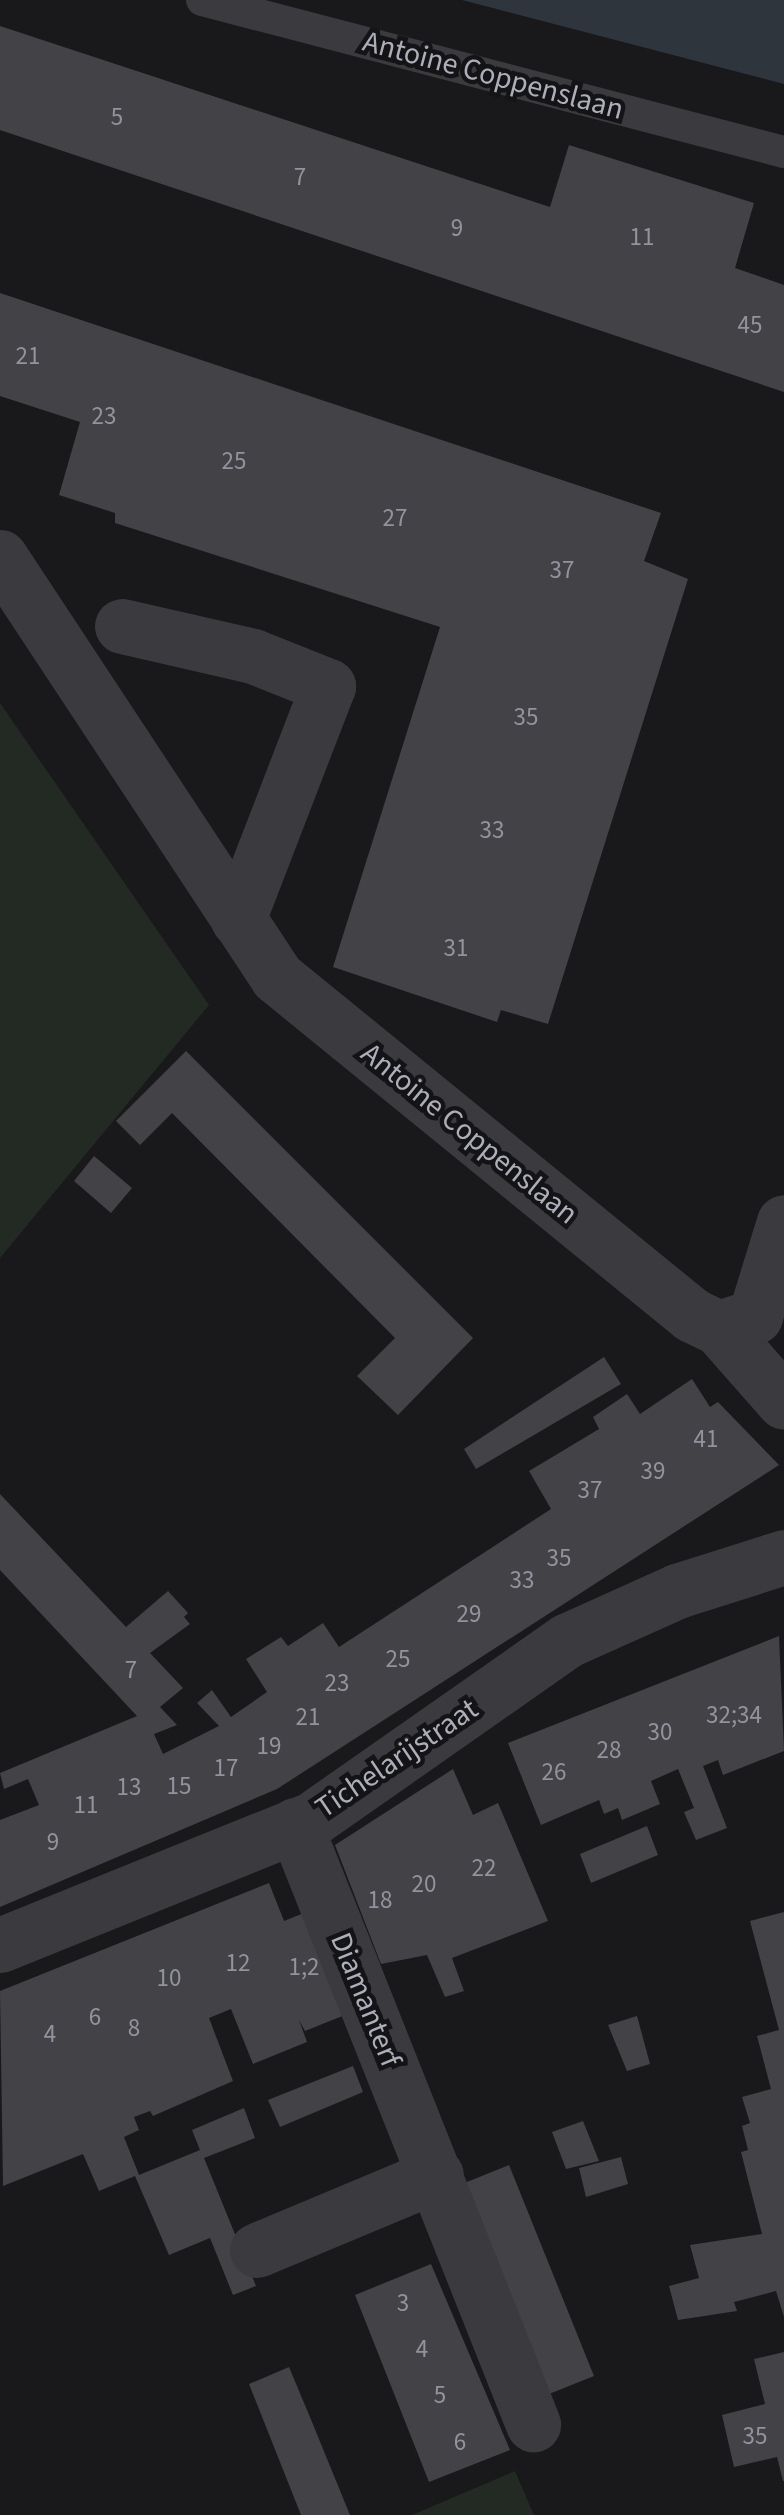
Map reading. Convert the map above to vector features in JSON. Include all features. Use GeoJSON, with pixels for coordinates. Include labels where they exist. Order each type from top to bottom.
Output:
{"type":"FeatureCollection","features":[{"type":"Feature","properties":{"kind":"street","name":"Antoine Coppenslaan"},"geometry":{"type":"LineString","coordinates":[[0,556],[277,977],[692,1315],[719,1328],[784,1402]]}},
{"type":"Feature","properties":{"kind":"street"},"geometry":{"type":"LineString","coordinates":[[122,626],[254,656],[328,686],[238,920]]}},
{"type":"Feature","properties":{"kind":"street"},"geometry":{"type":"LineString","coordinates":[[719,1328],[755,1316],[784,1222]]}},
{"type":"Feature","properties":{"kind":"street","name":"Tichelarijstraat"},"geometry":{"type":"LineString","coordinates":[[0,1945],[295,1825],[568,1640],[677,1591],[784,1556]]}},
{"type":"Feature","properties":{"kind":"street","name":"Diamanterf"},"geometry":{"type":"LineString","coordinates":[[295,1825],[534,2424]]}},
{"type":"Feature","properties":{"kind":"street"},"geometry":{"type":"LineString","coordinates":[[258,2250],[436,2175]]}},
{"type":"Feature","properties":{"kind":"lane","name":"Antoine Coppenslaan"},"geometry":{"type":"LineString","coordinates":[[202,0],[784,152]]}},
{"type":"Feature","properties":{"kind":"shaded area"},"geometry":{"type":"Polygon","coordinates":[[[462,0],[784,0],[784,84],[462,0]]]}},
{"type":"Feature","properties":{"kind":"shaded area"},"geometry":{"type":"Polygon","coordinates":[[[0,703],[209,1005],[0,1258],[0,703]]]}},
{"type":"Feature","properties":{"kind":"shaded area"},"geometry":{"type":"Polygon","coordinates":[[[515,2471],[534,2515],[412,2515],[515,2471]]]}},
{"type":"Feature","properties":{"kind":"building"},"geometry":{"type":"Polygon","coordinates":[[[0,26],[550,207],[569,145],[754,203],[735,268],[784,285],[784,392],[0,130],[0,26]]]}},
{"type":"Feature","properties":{"kind":"building"},"geometry":{"type":"Polygon","coordinates":[[[0,293],[661,513],[644,561],[688,579],[548,1024],[501,1010],[497,1022],[333,967],[440,627],[115,523],[115,513],[59,495],[80,422],[0,396],[0,293]]]}},
{"type":"Feature","properties":{"kind":"building"},"geometry":{"type":"Polygon","coordinates":[[[186,1051],[473,1338],[398,1415],[357,1376],[395,1338],[172,1113],[140,1145],[116,1121],[186,1051]]]}},
{"type":"Feature","properties":{"kind":"building"},"geometry":{"type":"Polygon","coordinates":[[[94,1156],[132,1188],[111,1213],[74,1181],[94,1156]]]}},
{"type":"Feature","properties":{"kind":"building"},"geometry":{"type":"Polygon","coordinates":[[[604,1357],[621,1384],[476,1469],[464,1449],[604,1357]]]}},
{"type":"Feature","properties":{"kind":"building"},"geometry":{"type":"Polygon","coordinates":[[[692,1379],[710,1407],[718,1402],[779,1465],[277,1789],[0,1907],[0,1820],[39,1805],[28,1779],[4,1789],[0,1773],[137,1716],[0,1570],[0,1494],[126,1627],[168,1591],[188,1613],[184,1617],[190,1624],[150,1653],[183,1688],[160,1707],[177,1725],[154,1734],[163,1754],[219,1726],[197,1703],[212,1690],[231,1717],[267,1692],[246,1659],[281,1637],[288,1646],[323,1623],[339,1647],[551,1509],[529,1471],[599,1429],[593,1417],[627,1394],[640,1414],[692,1379]]]}},
{"type":"Feature","properties":{"kind":"building"},"geometry":{"type":"Polygon","coordinates":[[[779,1636],[784,1751],[723,1775],[718,1760],[703,1766],[727,1828],[696,1840],[684,1812],[694,1808],[678,1769],[651,1781],[660,1804],[622,1820],[618,1808],[604,1814],[599,1800],[541,1825],[508,1743],[779,1636]]]}},
{"type":"Feature","properties":{"kind":"building"},"geometry":{"type":"Polygon","coordinates":[[[453,1769],[473,1815],[498,1803],[548,1921],[452,1958],[464,1991],[445,1997],[427,1955],[381,1964],[335,1845],[453,1769]]]}},
{"type":"Feature","properties":{"kind":"building"},"geometry":{"type":"Polygon","coordinates":[[[647,1826],[658,1855],[591,1883],[580,1854],[647,1826]]]}},
{"type":"Feature","properties":{"kind":"building"},"geometry":{"type":"Polygon","coordinates":[[[269,1883],[284,1921],[309,1911],[350,2013],[305,2031],[299,2020],[307,2042],[253,2064],[231,2009],[209,2018],[233,2081],[153,2116],[150,2111],[134,2117],[139,2130],[124,2137],[139,2175],[200,2150],[192,2130],[244,2108],[255,2138],[204,2158],[256,2286],[233,2295],[210,2238],[169,2255],[135,2176],[99,2191],[83,2154],[3,2186],[0,1991],[269,1883]]]}},
{"type":"Feature","properties":{"kind":"building"},"geometry":{"type":"Polygon","coordinates":[[[784,1912],[784,2317],[776,2291],[734,2302],[737,2311],[678,2320],[669,2286],[699,2278],[690,2245],[762,2234],[741,2152],[748,2150],[742,2126],[750,2123],[742,2097],[771,2089],[757,2036],[779,2030],[750,1921],[784,1912]]]}},
{"type":"Feature","properties":{"kind":"building"},"geometry":{"type":"Polygon","coordinates":[[[637,2016],[650,2064],[627,2071],[608,2025],[637,2016]]]}},
{"type":"Feature","properties":{"kind":"building"},"geometry":{"type":"Polygon","coordinates":[[[353,2066],[363,2092],[280,2127],[268,2100],[353,2066]]]}},
{"type":"Feature","properties":{"kind":"building"},"geometry":{"type":"Polygon","coordinates":[[[583,2121],[599,2161],[566,2169],[552,2132],[583,2121]]]}},
{"type":"Feature","properties":{"kind":"building"},"geometry":{"type":"Polygon","coordinates":[[[621,2157],[628,2184],[586,2197],[579,2168],[621,2157]]]}},
{"type":"Feature","properties":{"kind":"building"},"geometry":{"type":"Polygon","coordinates":[[[509,2165],[594,2376],[549,2394],[462,2184],[509,2165]]]}},
{"type":"Feature","properties":{"kind":"building"},"geometry":{"type":"Polygon","coordinates":[[[431,2264],[510,2450],[429,2482],[355,2295],[431,2264]]]}},
{"type":"Feature","properties":{"kind":"building"},"geometry":{"type":"Polygon","coordinates":[[[784,2352],[783,2481],[777,2457],[734,2467],[722,2415],[765,2404],[754,2359],[784,2352]]]}},
{"type":"Feature","properties":{"kind":"building"},"geometry":{"type":"Polygon","coordinates":[[[289,2367],[350,2515],[301,2515],[249,2384],[289,2367]]]}}]}
